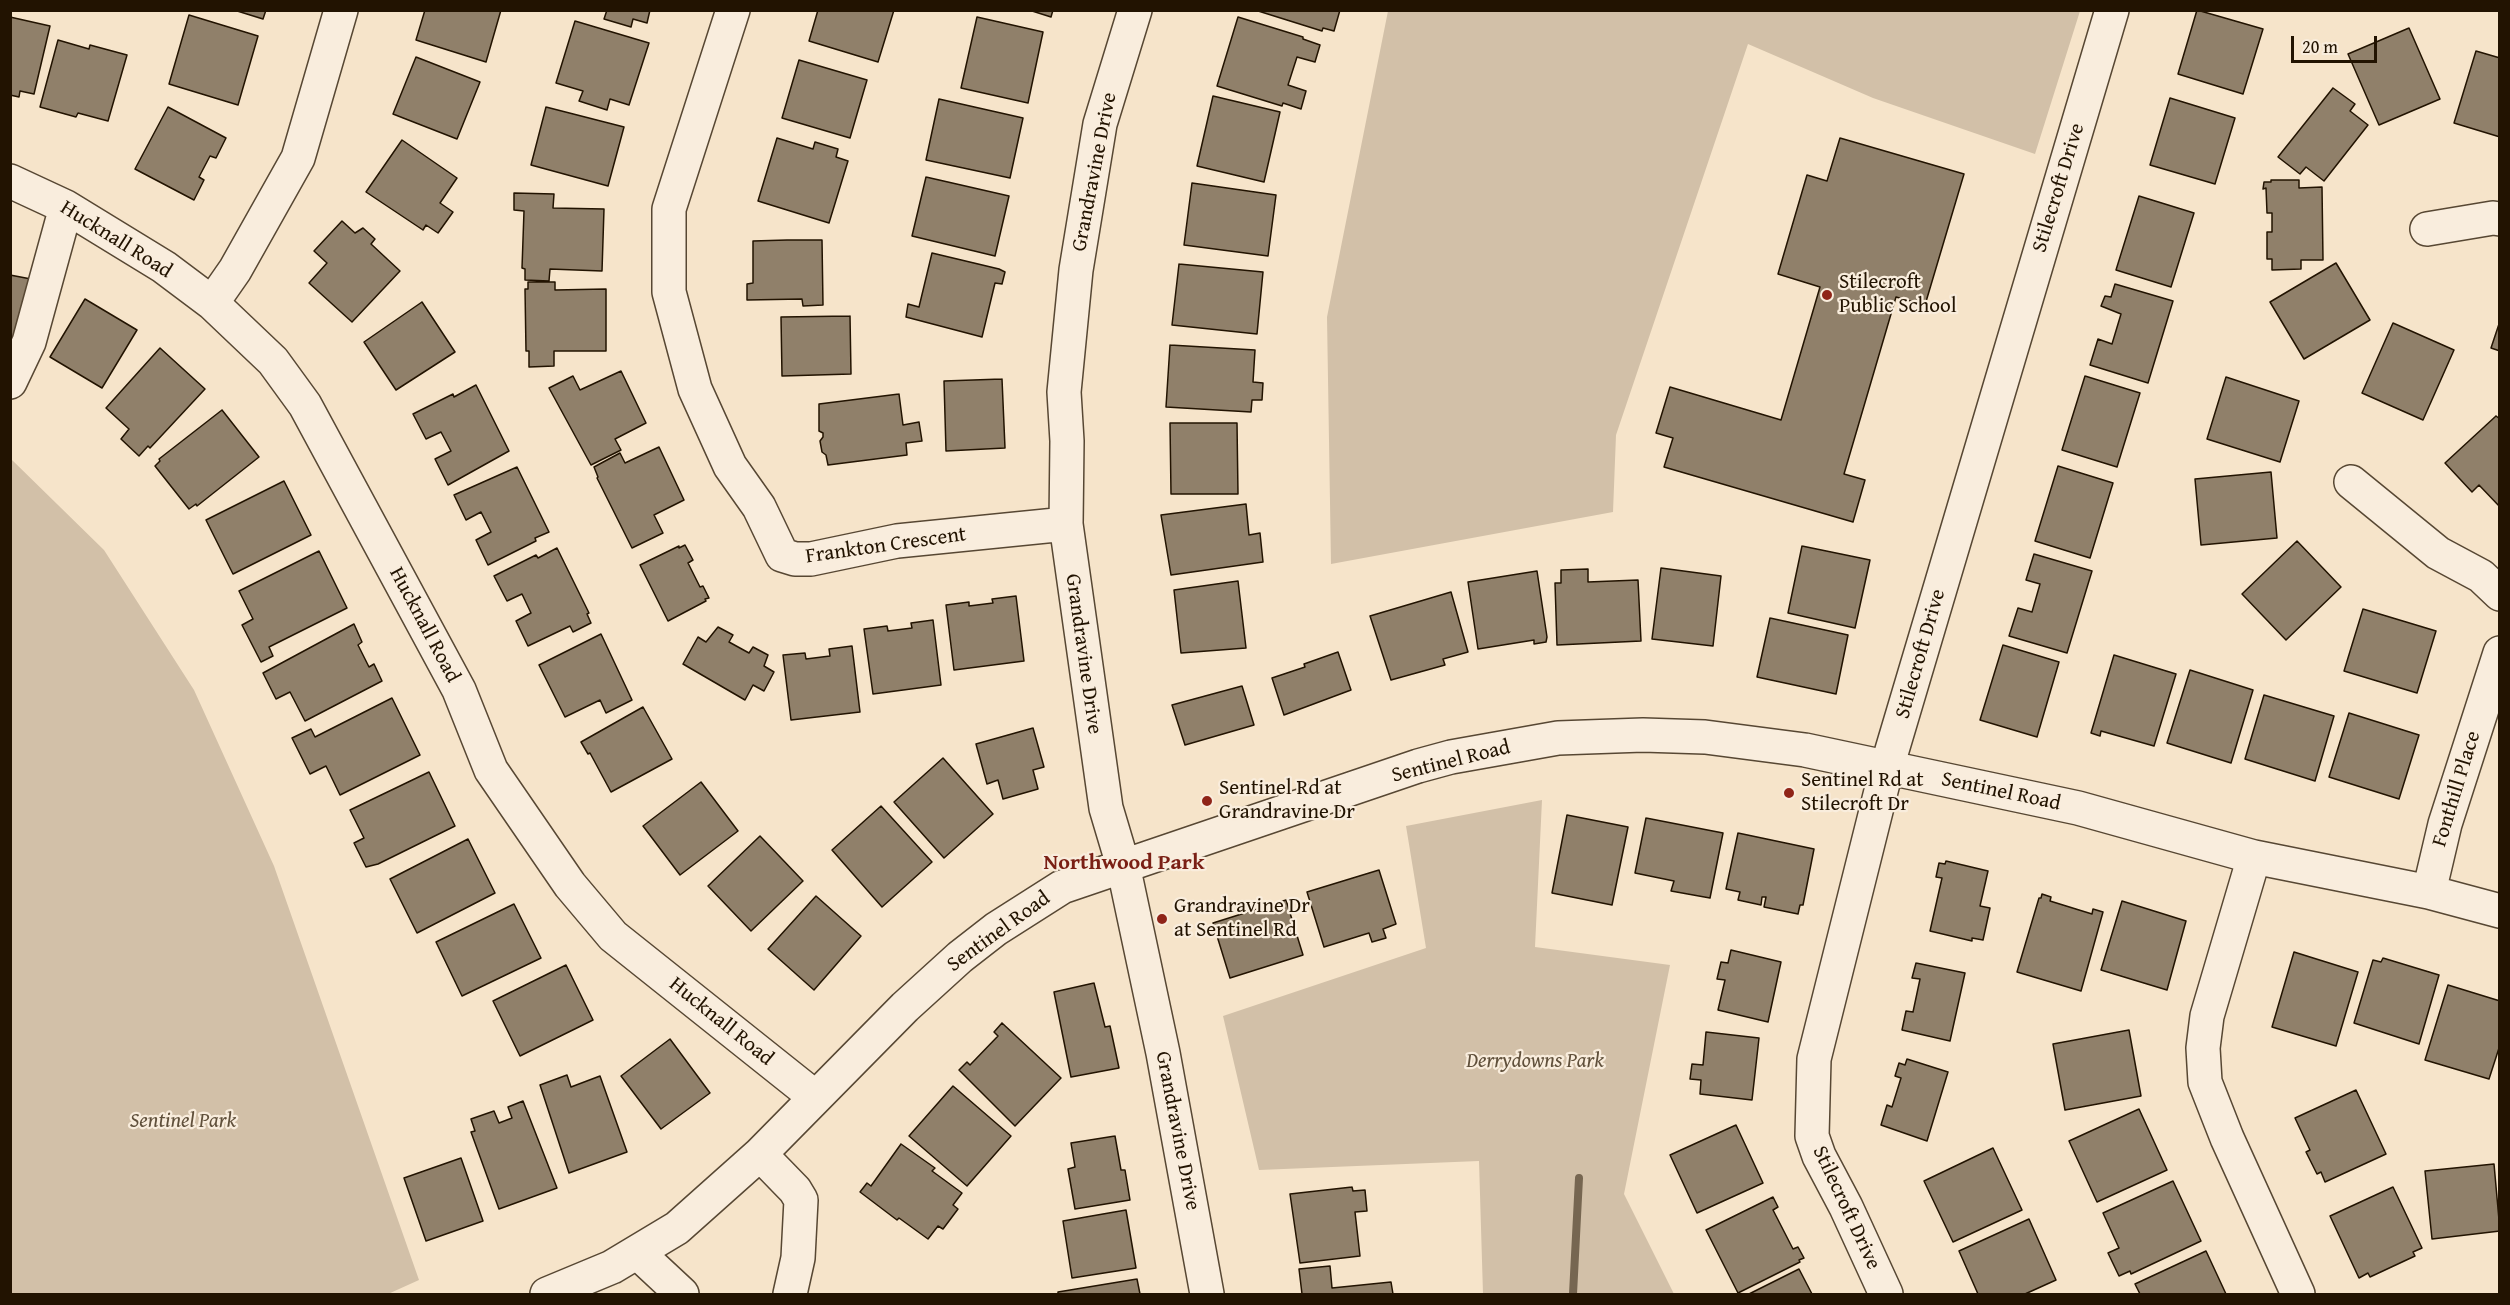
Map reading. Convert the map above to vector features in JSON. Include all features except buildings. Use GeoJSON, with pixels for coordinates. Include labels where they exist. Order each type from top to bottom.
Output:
{"type":"FeatureCollection","features":[{"type":"Feature","properties":{"kind":"street"},"geometry":{"type":"LineString","coordinates":[[212,303],[235,270],[298,158],[341,10]]}},
{"type":"Feature","properties":{"kind":"street","name":"Frankton Crescent"},"geometry":{"type":"LineString","coordinates":[[733,10],[669,209],[669,292],[695,389],[730,466],[759,507],[782,555],[795,559],[811,559],[897,541],[1066,524]]}},
{"type":"Feature","properties":{"kind":"street","name":"Grandravine Drive"},"geometry":{"type":"LineString","coordinates":[[1135,10],[1100,124],[1076,270],[1064,392],[1066,524],[1106,808],[1123,865],[1163,1053],[1207,1294]]}},
{"type":"Feature","properties":{"kind":"street","name":"Stilecroft Drive"},"geometry":{"type":"LineString","coordinates":[[1886,1294],[1846,1207],[1819,1156],[1812,1136],[1814,1059],[1887,767],[2112,10]]}},
{"type":"Feature","properties":{"kind":"street","name":"Hucknall Road"},"geometry":{"type":"LineString","coordinates":[[10,181],[66,207],[164,267],[212,303],[273,361],[305,405],[459,690],[491,770],[570,885],[614,936],[815,1097]]}},
{"type":"Feature","properties":{"kind":"street"},"geometry":{"type":"LineString","coordinates":[[10,382],[28,342],[66,207]]}},
{"type":"Feature","properties":{"kind":"street"},"geometry":{"type":"LineString","coordinates":[[2427,229],[2493,218],[2499,219]]}},
{"type":"Feature","properties":{"kind":"street"},"geometry":{"type":"LineString","coordinates":[[2351,482],[2438,553],[2481,576],[2499,594]]}},
{"type":"Feature","properties":{"kind":"street","name":"Fonthill Place"},"geometry":{"type":"LineString","coordinates":[[2429,892],[2445,824],[2499,653]]}},
{"type":"Feature","properties":{"kind":"street","name":"Sentinel Road"},"geometry":{"type":"LineString","coordinates":[[547,1294],[612,1267],[676,1228],[760,1154],[905,1007],[960,957],[996,929],[1062,887],[1450,757],[1558,738],[1643,735],[1706,737],[1805,750],[2078,808],[2254,857],[2429,892],[2499,911]]}},
{"type":"Feature","properties":{"kind":"street"},"geometry":{"type":"LineString","coordinates":[[2254,857],[2207,1016],[2203,1048],[2205,1082],[2227,1138],[2298,1294]]}},
{"type":"Feature","properties":{"kind":"street"},"geometry":{"type":"LineString","coordinates":[[760,1154],[795,1190],[801,1200],[798,1258],[790,1294]]}},
{"type":"Feature","properties":{"kind":"street"},"geometry":{"type":"LineString","coordinates":[[638,1253],[682,1294]]}},
{"type":"Feature","properties":{"kind":"green space"},"geometry":{"type":"Polygon","coordinates":[[[1388,10],[2080,11],[2035,154],[1873,98],[1748,44],[1616,435],[1613,512],[1331,564],[1327,317],[1388,10]]]}},
{"type":"Feature","properties":{"kind":"green space","name":"Sentinel Park"},"geometry":{"type":"Polygon","coordinates":[[[11,459],[104,550],[194,690],[274,866],[419,1280],[388,1294],[11,1294],[11,459]]]}},
{"type":"Feature","properties":{"kind":"green space","name":"Derrydowns Park"},"geometry":{"type":"Polygon","coordinates":[[[1542,800],[1535,947],[1670,965],[1624,1194],[1674,1294],[1483,1294],[1479,1161],[1259,1170],[1223,1016],[1426,948],[1406,826],[1542,800]]]}},
{"type":"Feature","properties":{"kind":"waterway"},"geometry":{"type":"LineString","coordinates":[[1573,1294],[1579,1178]]}},
{"type":"Feature","properties":{"kind":"place","name":"Stilecroft Public School"},"geometry":{"type":"Point","coordinates":[1827,295]}},
{"type":"Feature","properties":{"kind":"place","name":"Sentinel Rd at Stilecroft Dr"},"geometry":{"type":"Point","coordinates":[1789,793]}},
{"type":"Feature","properties":{"kind":"place","name":"Sentinel Rd at Grandravine Dr"},"geometry":{"type":"Point","coordinates":[1207,801]}},
{"type":"Feature","properties":{"kind":"place","name":"Grandravine Dr at Sentinel Rd"},"geometry":{"type":"Point","coordinates":[1162,919]}},
{"type":"Feature","properties":{"kind":"district","name":"Northwood Park"},"geometry":{"type":"Point","coordinates":[1124,863]}}]}
